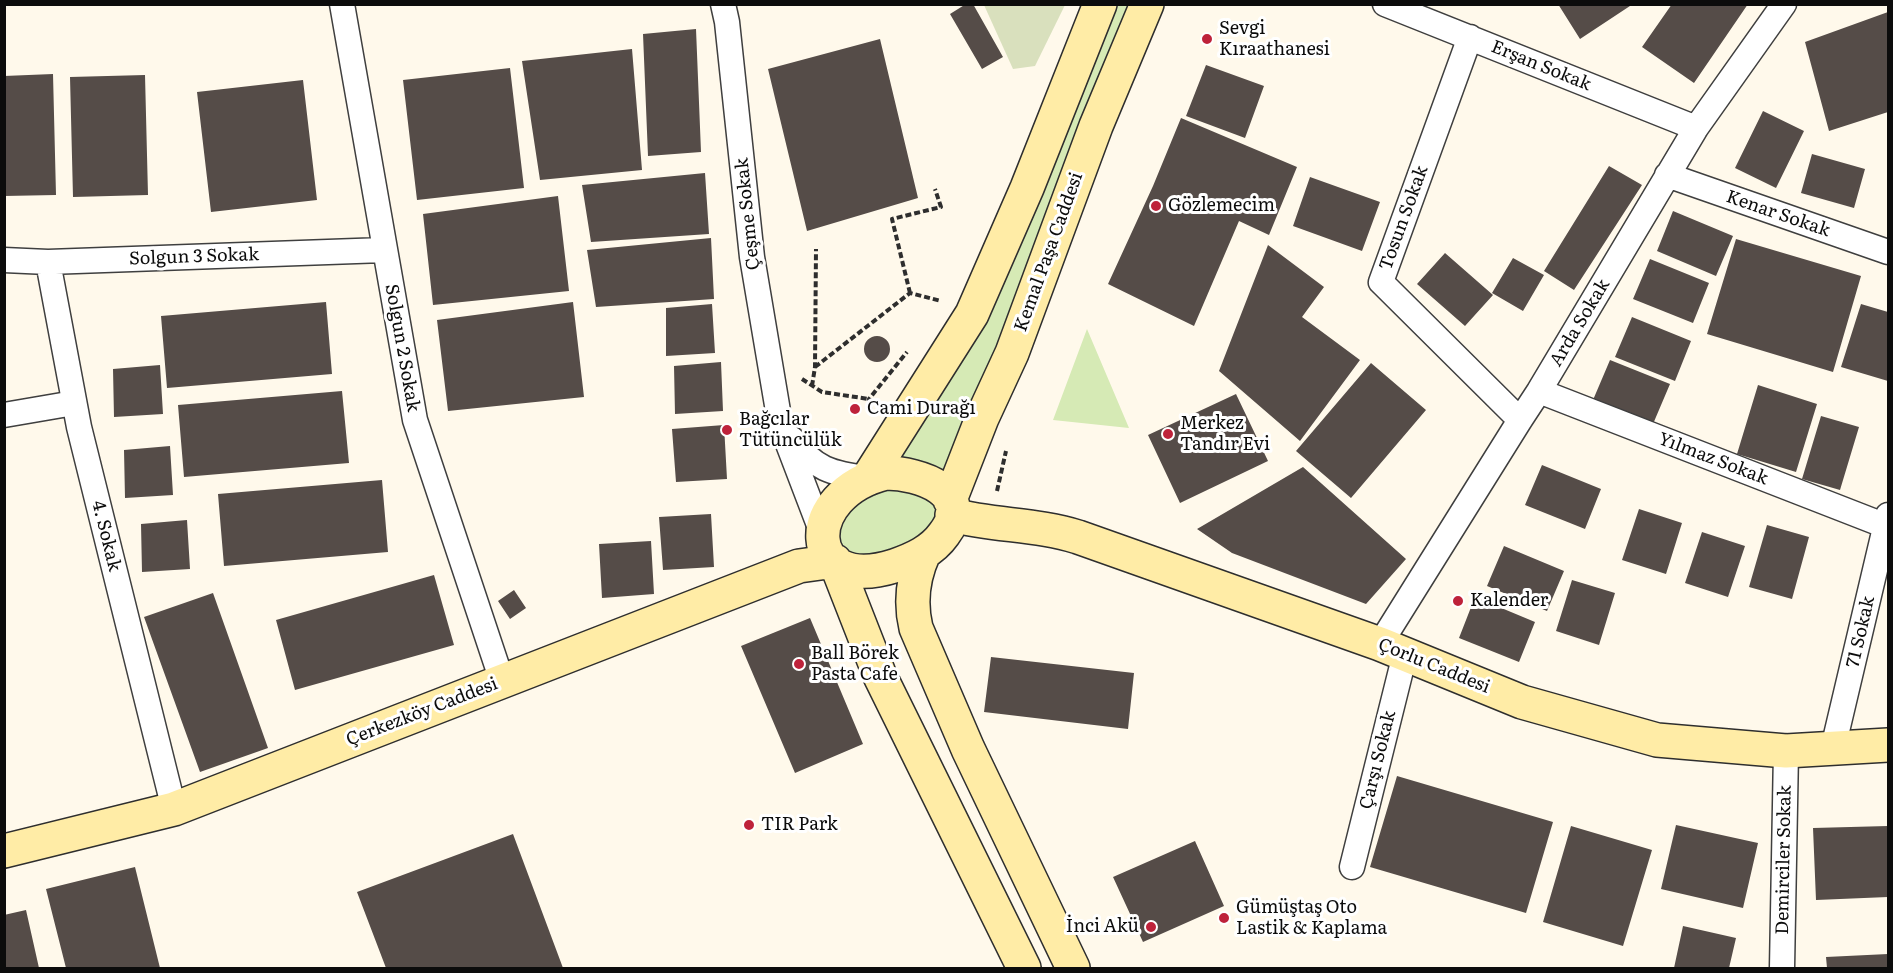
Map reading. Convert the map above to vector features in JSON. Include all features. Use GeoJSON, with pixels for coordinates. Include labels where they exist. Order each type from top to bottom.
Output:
{"type":"FeatureCollection","features":[{"type":"Feature","properties":{"kind":"main road"},"geometry":{"type":"LineString","coordinates":[[868,478],[972,314],[1027,188],[1100,4]]}},
{"type":"Feature","properties":{"kind":"main road","name":"Kemal Paşa Caddesi"},"geometry":{"type":"LineString","coordinates":[[1073,969],[968,749],[916,628],[913,617],[914,588],[918,565],[943,525],[982,418],[1012,353],[1096,126],[1147,4]]}},
{"type":"Feature","properties":{"kind":"main road"},"geometry":{"type":"LineString","coordinates":[[826,544],[853,570],[875,572],[943,525],[941,489],[906,474],[886,473],[868,478],[849,489],[835,503],[826,519],[826,544],[880,676],[1024,969]]}},
{"type":"Feature","properties":{"kind":"main road","name":"Çorlu Caddesi"},"geometry":{"type":"LineString","coordinates":[[943,525],[990,524],[1072,535],[1193,576],[1393,649],[1522,702],[1657,740],[1786,751],[1888,745]]}},
{"type":"Feature","properties":{"kind":"main road","name":"Çerkezköy Caddesi"},"geometry":{"type":"LineString","coordinates":[[4,852],[174,809],[799,566],[826,544]]}},
{"type":"Feature","properties":{"kind":"street","name":"Solgun 2 Sokak"},"geometry":{"type":"LineString","coordinates":[[342,4],[415,420],[502,681]]}},
{"type":"Feature","properties":{"kind":"street","name":"Çeşme Sokak"},"geometry":{"type":"LineString","coordinates":[[723,4],[734,78],[752,257],[780,423],[826,544]]}},
{"type":"Feature","properties":{"kind":"street","name":"Erşan Sokak"},"geometry":{"type":"LineString","coordinates":[[1385,4],[1696,128]]}},
{"type":"Feature","properties":{"kind":"street","name":"Arda Sokak"},"geometry":{"type":"LineString","coordinates":[[1393,649],[1520,420],[1539,392],[1667,175],[1696,128],[1784,4]]}},
{"type":"Feature","properties":{"kind":"street","name":"Tosun Sokak"},"geometry":{"type":"LineString","coordinates":[[1470,37],[1381,282],[1520,420]]}},
{"type":"Feature","properties":{"kind":"street","name":"Kenar Sokak"},"geometry":{"type":"LineString","coordinates":[[1667,175],[1888,252]]}},
{"type":"Feature","properties":{"kind":"street","name":"Solgun 3 Sokak"},"geometry":{"type":"LineString","coordinates":[[4,260],[48,262],[384,250]]}},
{"type":"Feature","properties":{"kind":"street","name":"4. Sokak"},"geometry":{"type":"LineString","coordinates":[[48,262],[79,427],[174,809]]}},
{"type":"Feature","properties":{"kind":"street","name":"Yılmaz Sokak"},"geometry":{"type":"LineString","coordinates":[[1539,392],[1887,520]]}},
{"type":"Feature","properties":{"kind":"street"},"geometry":{"type":"LineString","coordinates":[[4,415],[74,403]]}},
{"type":"Feature","properties":{"kind":"street"},"geometry":{"type":"LineString","coordinates":[[780,423],[804,455],[815,464],[835,472],[868,478]]}},
{"type":"Feature","properties":{"kind":"street","name":"71 Sokak"},"geometry":{"type":"LineString","coordinates":[[1833,748],[1887,520]]}},
{"type":"Feature","properties":{"kind":"street","name":"Çarşı Sokak"},"geometry":{"type":"LineString","coordinates":[[1352,867],[1393,649]]}},
{"type":"Feature","properties":{"kind":"street","name":"Demirciler Sokak"},"geometry":{"type":"LineString","coordinates":[[1782,969],[1786,751]]}},
{"type":"Feature","properties":{"kind":"path"},"geometry":{"type":"LineString","coordinates":[[910,293],[892,219],[941,207],[935,189]]}},
{"type":"Feature","properties":{"kind":"path"},"geometry":{"type":"LineString","coordinates":[[812,386],[815,367],[816,249]]}},
{"type":"Feature","properties":{"kind":"path"},"geometry":{"type":"LineString","coordinates":[[910,293],[946,303]]}},
{"type":"Feature","properties":{"kind":"path"},"geometry":{"type":"LineString","coordinates":[[815,367],[910,293]]}},
{"type":"Feature","properties":{"kind":"path"},"geometry":{"type":"LineString","coordinates":[[796,375],[822,392],[869,399]]}},
{"type":"Feature","properties":{"kind":"green space"},"geometry":{"type":"Polygon","coordinates":[[[984,5],[1065,5],[1035,66],[1013,69],[984,5]]]}},
{"type":"Feature","properties":{"kind":"green space"},"geometry":{"type":"Polygon","coordinates":[[[1100,5],[1147,5],[951,520],[865,571],[823,528],[908,415],[1100,5]]]}},
{"type":"Feature","properties":{"kind":"green space"},"geometry":{"type":"Polygon","coordinates":[[[1087,329],[1129,428],[1053,420],[1087,329]]]}},
{"type":"Feature","properties":{"kind":"building"},"geometry":{"type":"Polygon","coordinates":[[[966,4],[973,4],[1003,57],[982,69],[950,14],[966,4]]]}},
{"type":"Feature","properties":{"kind":"building"},"geometry":{"type":"Polygon","coordinates":[[[1558,4],[1633,4],[1580,39],[1558,4]]]}},
{"type":"Feature","properties":{"kind":"building"},"geometry":{"type":"Polygon","coordinates":[[[1672,4],[1748,4],[1694,83],[1642,47],[1672,4]]]}},
{"type":"Feature","properties":{"kind":"building"},"geometry":{"type":"Polygon","coordinates":[[[1888,12],[1888,112],[1829,131],[1805,42],[1888,12]]]}},
{"type":"Feature","properties":{"kind":"building"},"geometry":{"type":"Polygon","coordinates":[[[696,29],[701,152],[648,156],[643,34],[696,29]]]}},
{"type":"Feature","properties":{"kind":"building"},"geometry":{"type":"Polygon","coordinates":[[[880,39],[918,198],[807,231],[768,69],[880,39]]]}},
{"type":"Feature","properties":{"kind":"building"},"geometry":{"type":"Polygon","coordinates":[[[632,49],[642,170],[540,180],[522,61],[632,49]]]}},
{"type":"Feature","properties":{"kind":"building"},"geometry":{"type":"Polygon","coordinates":[[[1206,65],[1264,86],[1245,138],[1186,116],[1206,65]]]}},
{"type":"Feature","properties":{"kind":"building"},"geometry":{"type":"Polygon","coordinates":[[[510,68],[524,188],[417,200],[403,80],[510,68]]]}},
{"type":"Feature","properties":{"kind":"building"},"geometry":{"type":"Polygon","coordinates":[[[53,74],[56,195],[4,196],[4,76],[53,74]]]}},
{"type":"Feature","properties":{"kind":"building"},"geometry":{"type":"Polygon","coordinates":[[[145,75],[148,195],[73,197],[70,77],[145,75]]]}},
{"type":"Feature","properties":{"kind":"building"},"geometry":{"type":"Polygon","coordinates":[[[303,80],[317,200],[211,212],[197,92],[303,80]]]}},
{"type":"Feature","properties":{"kind":"building"},"geometry":{"type":"Polygon","coordinates":[[[1763,111],[1804,131],[1776,188],[1735,168],[1763,111]]]}},
{"type":"Feature","properties":{"kind":"building"},"geometry":{"type":"Polygon","coordinates":[[[1181,118],[1297,167],[1269,235],[1239,221],[1194,326],[1108,284],[1181,118]]]}},
{"type":"Feature","properties":{"kind":"building"},"geometry":{"type":"Polygon","coordinates":[[[1812,154],[1865,169],[1854,208],[1801,193],[1812,154]]]}},
{"type":"Feature","properties":{"kind":"building"},"geometry":{"type":"Polygon","coordinates":[[[1609,166],[1642,185],[1574,290],[1544,271],[1609,166]]]}},
{"type":"Feature","properties":{"kind":"building"},"geometry":{"type":"Polygon","coordinates":[[[705,173],[709,234],[591,242],[582,185],[705,173]]]}},
{"type":"Feature","properties":{"kind":"building"},"geometry":{"type":"Polygon","coordinates":[[[1310,177],[1380,202],[1362,251],[1293,226],[1310,177]]]}},
{"type":"Feature","properties":{"kind":"building"},"geometry":{"type":"Polygon","coordinates":[[[558,196],[569,291],[433,305],[423,214],[558,196]]]}},
{"type":"Feature","properties":{"kind":"building"},"geometry":{"type":"Polygon","coordinates":[[[1673,211],[1733,236],[1716,276],[1657,251],[1673,211]]]}},
{"type":"Feature","properties":{"kind":"building"},"geometry":{"type":"Polygon","coordinates":[[[711,238],[714,299],[596,307],[587,250],[711,238]]]}},
{"type":"Feature","properties":{"kind":"building"},"geometry":{"type":"Polygon","coordinates":[[[1736,239],[1861,276],[1833,372],[1707,334],[1736,239]]]}},
{"type":"Feature","properties":{"kind":"building"},"geometry":{"type":"Polygon","coordinates":[[[1268,245],[1324,287],[1302,317],[1360,360],[1300,441],[1219,371],[1268,245]]]}},
{"type":"Feature","properties":{"kind":"building"},"geometry":{"type":"Polygon","coordinates":[[[1445,253],[1493,295],[1465,326],[1417,284],[1445,253]]]}},
{"type":"Feature","properties":{"kind":"building"},"geometry":{"type":"Polygon","coordinates":[[[1513,258],[1544,275],[1523,311],[1492,293],[1513,258]]]}},
{"type":"Feature","properties":{"kind":"building"},"geometry":{"type":"Polygon","coordinates":[[[1650,259],[1709,283],[1693,323],[1633,299],[1650,259]]]}},
{"type":"Feature","properties":{"kind":"building"},"geometry":{"type":"Polygon","coordinates":[[[326,302],[332,374],[167,388],[161,316],[326,302]]]}},
{"type":"Feature","properties":{"kind":"building"},"geometry":{"type":"Polygon","coordinates":[[[573,302],[584,397],[448,411],[437,320],[573,302]]]}},
{"type":"Feature","properties":{"kind":"building"},"geometry":{"type":"Polygon","coordinates":[[[712,304],[715,353],[666,356],[666,308],[712,304]]]}},
{"type":"Feature","properties":{"kind":"building"},"geometry":{"type":"Polygon","coordinates":[[[1861,304],[1888,312],[1888,381],[1841,367],[1861,304]]]}},
{"type":"Feature","properties":{"kind":"building"},"geometry":{"type":"Polygon","coordinates":[[[1632,317],[1691,341],[1675,381],[1615,357],[1632,317]]]}},
{"type":"Feature","properties":{"kind":"building"},"geometry":{"type":"Polygon","coordinates":[[[877,336],[887,339],[890,349],[887,359],[877,362],[867,359],[864,349],[867,339],[877,336]]]}},
{"type":"Feature","properties":{"kind":"building"},"geometry":{"type":"Polygon","coordinates":[[[1610,360],[1670,384],[1653,424],[1593,400],[1610,360]]]}},
{"type":"Feature","properties":{"kind":"building"},"geometry":{"type":"Polygon","coordinates":[[[721,362],[723,411],[675,414],[674,366],[721,362]]]}},
{"type":"Feature","properties":{"kind":"building"},"geometry":{"type":"Polygon","coordinates":[[[1371,363],[1426,410],[1351,498],[1296,451],[1371,363]]]}},
{"type":"Feature","properties":{"kind":"building"},"geometry":{"type":"Polygon","coordinates":[[[160,365],[163,414],[114,417],[113,369],[160,365]]]}},
{"type":"Feature","properties":{"kind":"building"},"geometry":{"type":"Polygon","coordinates":[[[1758,385],[1817,404],[1796,472],[1737,454],[1758,385]]]}},
{"type":"Feature","properties":{"kind":"building"},"geometry":{"type":"Polygon","coordinates":[[[342,391],[349,463],[184,477],[178,405],[342,391]]]}},
{"type":"Feature","properties":{"kind":"building"},"geometry":{"type":"Polygon","coordinates":[[[1236,394],[1268,461],[1180,503],[1148,435],[1236,394]]]}},
{"type":"Feature","properties":{"kind":"building"},"geometry":{"type":"Polygon","coordinates":[[[1821,416],[1859,427],[1840,490],[1802,479],[1821,416]]]}},
{"type":"Feature","properties":{"kind":"building"},"geometry":{"type":"Polygon","coordinates":[[[724,425],[727,479],[676,482],[672,429],[724,425]]]}},
{"type":"Feature","properties":{"kind":"building"},"geometry":{"type":"Polygon","coordinates":[[[170,446],[173,495],[125,498],[124,450],[170,446]]]}},
{"type":"Feature","properties":{"kind":"building"},"geometry":{"type":"Polygon","coordinates":[[[1542,465],[1601,489],[1585,529],[1525,505],[1542,465]]]}},
{"type":"Feature","properties":{"kind":"building"},"geometry":{"type":"Polygon","coordinates":[[[1303,467],[1406,559],[1366,604],[1232,553],[1197,529],[1303,467]]]}},
{"type":"Feature","properties":{"kind":"building"},"geometry":{"type":"Polygon","coordinates":[[[382,480],[388,552],[224,566],[218,494],[382,480]]]}},
{"type":"Feature","properties":{"kind":"building"},"geometry":{"type":"Polygon","coordinates":[[[1639,509],[1682,523],[1666,574],[1622,560],[1639,509]]]}},
{"type":"Feature","properties":{"kind":"building"},"geometry":{"type":"Polygon","coordinates":[[[711,514],[714,567],[663,570],[659,517],[711,514]]]}},
{"type":"Feature","properties":{"kind":"building"},"geometry":{"type":"Polygon","coordinates":[[[187,520],[190,569],[142,572],[141,524],[187,520]]]}},
{"type":"Feature","properties":{"kind":"building"},"geometry":{"type":"Polygon","coordinates":[[[1767,525],[1809,537],[1792,599],[1749,587],[1767,525]]]}},
{"type":"Feature","properties":{"kind":"building"},"geometry":{"type":"Polygon","coordinates":[[[1702,532],[1745,546],[1728,597],[1685,583],[1702,532]]]}},
{"type":"Feature","properties":{"kind":"building"},"geometry":{"type":"Polygon","coordinates":[[[651,541],[654,594],[602,598],[599,544],[651,541]]]}},
{"type":"Feature","properties":{"kind":"building"},"geometry":{"type":"Polygon","coordinates":[[[1504,546],[1564,571],[1547,611],[1487,586],[1504,546]]]}},
{"type":"Feature","properties":{"kind":"building"},"geometry":{"type":"Polygon","coordinates":[[[434,575],[454,645],[295,690],[276,620],[434,575]]]}},
{"type":"Feature","properties":{"kind":"building"},"geometry":{"type":"Polygon","coordinates":[[[1572,580],[1615,593],[1599,645],[1556,631],[1572,580]]]}},
{"type":"Feature","properties":{"kind":"building"},"geometry":{"type":"Polygon","coordinates":[[[514,590],[526,608],[510,619],[498,601],[514,590]]]}},
{"type":"Feature","properties":{"kind":"building"},"geometry":{"type":"Polygon","coordinates":[[[213,593],[268,748],[200,772],[144,617],[213,593]]]}},
{"type":"Feature","properties":{"kind":"building"},"geometry":{"type":"Polygon","coordinates":[[[1475,597],[1535,622],[1519,662],[1459,638],[1475,597]]]}},
{"type":"Feature","properties":{"kind":"building"},"geometry":{"type":"Polygon","coordinates":[[[810,618],[863,744],[795,773],[741,646],[810,618]]]}},
{"type":"Feature","properties":{"kind":"building"},"geometry":{"type":"Polygon","coordinates":[[[991,657],[1134,673],[1128,729],[984,712],[991,657]]]}},
{"type":"Feature","properties":{"kind":"building"},"geometry":{"type":"Polygon","coordinates":[[[1397,776],[1553,822],[1526,913],[1370,867],[1397,776]]]}},
{"type":"Feature","properties":{"kind":"building"},"geometry":{"type":"Polygon","coordinates":[[[1676,825],[1758,843],[1743,908],[1661,889],[1676,825]]]}},
{"type":"Feature","properties":{"kind":"building"},"geometry":{"type":"Polygon","coordinates":[[[1571,826],[1652,850],[1623,946],[1543,922],[1571,826]]]}},
{"type":"Feature","properties":{"kind":"building"},"geometry":{"type":"Polygon","coordinates":[[[1888,826],[1888,897],[1816,900],[1813,828],[1888,826]]]}},
{"type":"Feature","properties":{"kind":"building"},"geometry":{"type":"Polygon","coordinates":[[[513,834],[563,968],[386,968],[357,892],[513,834]]]}},
{"type":"Feature","properties":{"kind":"building"},"geometry":{"type":"Polygon","coordinates":[[[1195,841],[1224,906],[1143,942],[1113,877],[1195,841]]]}},
{"type":"Feature","properties":{"kind":"building"},"geometry":{"type":"Polygon","coordinates":[[[135,867],[160,968],[66,968],[46,889],[135,867]]]}},
{"type":"Feature","properties":{"kind":"building"},"geometry":{"type":"Polygon","coordinates":[[[26,910],[39,968],[4,968],[4,915],[26,910]]]}},
{"type":"Feature","properties":{"kind":"building"},"geometry":{"type":"Polygon","coordinates":[[[1683,926],[1736,938],[1729,968],[1674,968],[1683,926]]]}},
{"type":"Feature","properties":{"kind":"building"},"geometry":{"type":"Polygon","coordinates":[[[1888,954],[1888,968],[1827,968],[1826,957],[1888,954]]]}},
{"type":"Feature","properties":{"kind":"place","name":"Sevgi Kıraathanesi"},"geometry":{"type":"Point","coordinates":[1207,39]}},
{"type":"Feature","properties":{"kind":"place","name":"Gözlemecim"},"geometry":{"type":"Point","coordinates":[1156,206]}},
{"type":"Feature","properties":{"kind":"place","name":"Cami Durağı"},"geometry":{"type":"Point","coordinates":[855,409]}},
{"type":"Feature","properties":{"kind":"place","name":"Bağcılar Tütüncülük"},"geometry":{"type":"Point","coordinates":[727,430]}},
{"type":"Feature","properties":{"kind":"place","name":"Merkez Tandır Evi"},"geometry":{"type":"Point","coordinates":[1168,434]}},
{"type":"Feature","properties":{"kind":"place","name":"Kalender"},"geometry":{"type":"Point","coordinates":[1458,601]}},
{"type":"Feature","properties":{"kind":"place","name":"Ball Börek Pasta Cafe"},"geometry":{"type":"Point","coordinates":[799,664]}},
{"type":"Feature","properties":{"kind":"place","name":"TIR Park"},"geometry":{"type":"Point","coordinates":[749,825]}},
{"type":"Feature","properties":{"kind":"place","name":"Gümüştaş Oto Lastik & Kaplama"},"geometry":{"type":"Point","coordinates":[1224,918]}},
{"type":"Feature","properties":{"kind":"place","name":"İnci Akü"},"geometry":{"type":"Point","coordinates":[1151,927]}}]}
